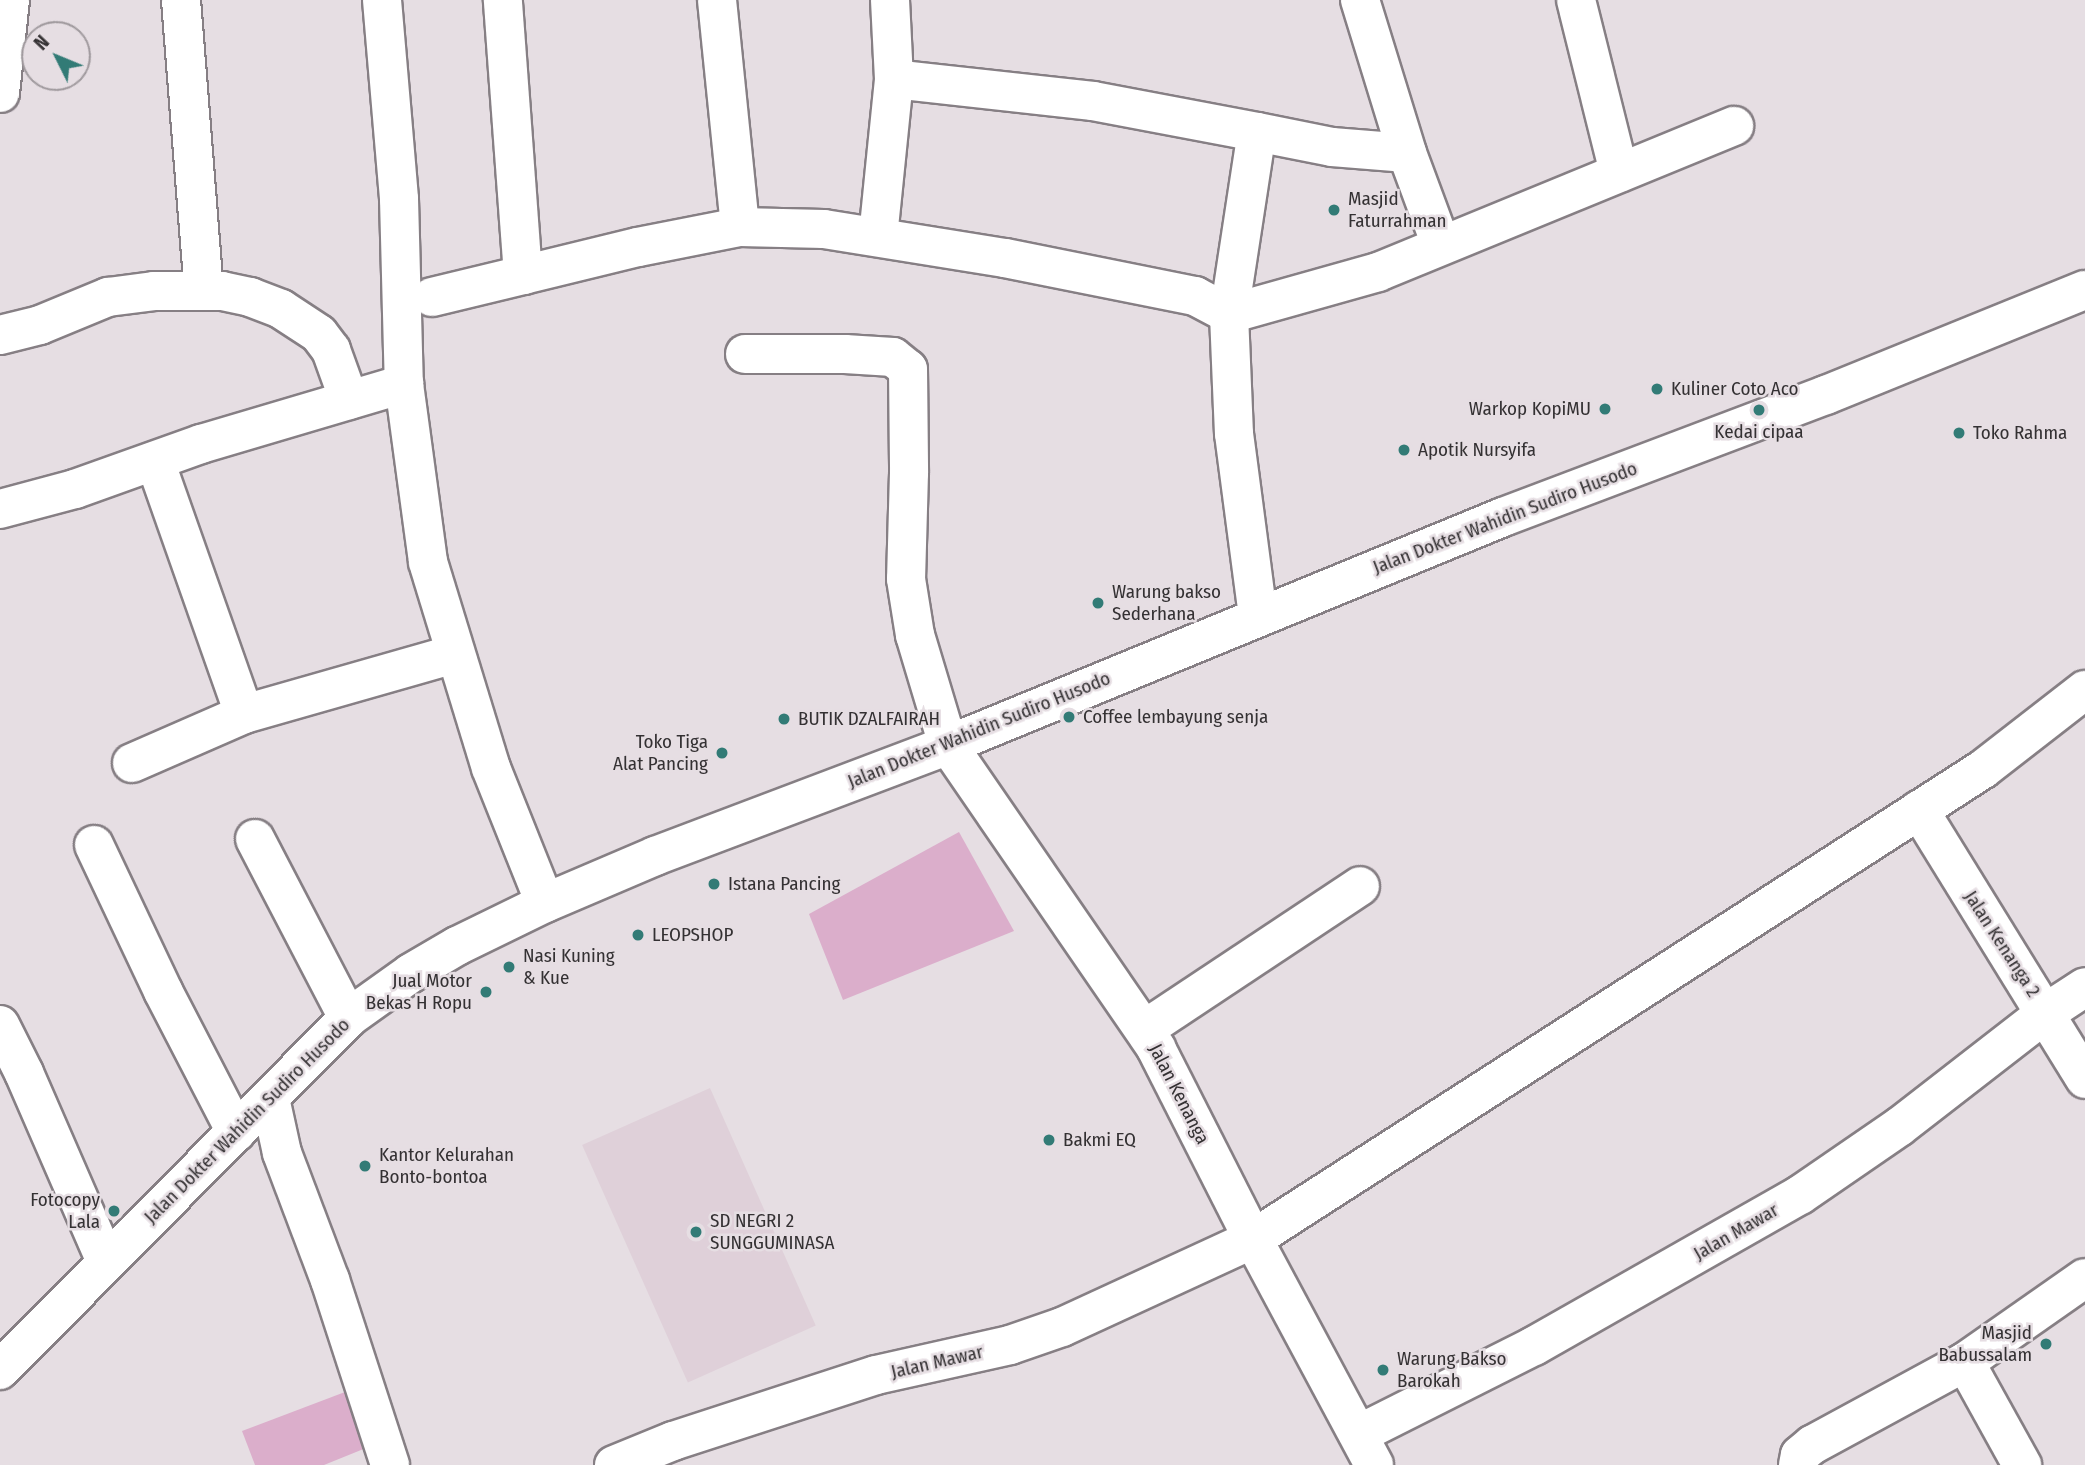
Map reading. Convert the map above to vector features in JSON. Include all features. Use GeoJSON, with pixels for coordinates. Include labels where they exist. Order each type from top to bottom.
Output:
{"type":"FeatureCollection","features":[{"type":"Feature","properties":{"kind":"street"},"geometry":{"type":"LineString","coordinates":[[0,2],[11,0],[0,93]]}},
{"type":"Feature","properties":{"kind":"street"},"geometry":{"type":"LineString","coordinates":[[181,0],[204,290]]}},
{"type":"Feature","properties":{"kind":"street"},"geometry":{"type":"LineString","coordinates":[[382,0],[399,199],[404,384],[428,562],[491,768],[545,903]]}},
{"type":"Feature","properties":{"kind":"street"},"geometry":{"type":"LineString","coordinates":[[503,0],[523,275]]}},
{"type":"Feature","properties":{"kind":"street"},"geometry":{"type":"LineString","coordinates":[[717,0],[740,227]]}},
{"type":"Feature","properties":{"kind":"street"},"geometry":{"type":"LineString","coordinates":[[878,237],[894,79],[890,0]]}},
{"type":"Feature","properties":{"kind":"street"},"geometry":{"type":"LineString","coordinates":[[1360,0],[1407,153],[1441,245]]}},
{"type":"Feature","properties":{"kind":"street"},"geometry":{"type":"LineString","coordinates":[[1576,0],[1619,173]]}},
{"type":"Feature","properties":{"kind":"street"},"geometry":{"type":"LineString","coordinates":[[894,79],[1093,101],[1332,148],[1407,153]]}},
{"type":"Feature","properties":{"kind":"street"},"geometry":{"type":"LineString","coordinates":[[432,297],[638,247],[740,227],[824,229],[1005,258],[1195,296],[1229,314],[1378,272],[1734,127]]}},
{"type":"Feature","properties":{"kind":"street"},"geometry":{"type":"LineString","coordinates":[[1257,132],[1229,314],[1234,433],[1258,616]]}},
{"type":"Feature","properties":{"kind":"street"},"geometry":{"type":"LineString","coordinates":[[0,335],[40,325],[108,297],[204,290],[250,297],[303,321],[319,334],[331,351],[349,400]]}},
{"type":"Feature","properties":{"kind":"street","name":"Jalan Dokter Wahidin Sudiro Husodo"},"geometry":{"type":"LineString","coordinates":[[0,1370],[66,1307],[106,1262],[348,1018],[411,973],[457,946],[545,903],[655,856],[947,745],[1503,517],[1826,396],[2085,290]]}},
{"type":"Feature","properties":{"kind":"street","name":"Jalan Kenanga"},"geometry":{"type":"LineString","coordinates":[[746,354],[893,357],[908,369],[909,473],[905,579],[915,635],[947,745],[1145,1029],[1366,1450]]}},
{"type":"Feature","properties":{"kind":"street"},"geometry":{"type":"LineString","coordinates":[[0,509],[75,489],[155,461],[404,384]]}},
{"type":"Feature","properties":{"kind":"street"},"geometry":{"type":"LineString","coordinates":[[155,461],[244,713]]}},
{"type":"Feature","properties":{"kind":"street"},"geometry":{"type":"LineString","coordinates":[[132,763],[244,713],[455,654]]}},
{"type":"Feature","properties":{"kind":"street","name":"Jalan Mawar"},"geometry":{"type":"LineString","coordinates":[[614,1465],[751,1414],[876,1375],[1010,1345],[1062,1327],[1253,1239],[1983,769],[2085,690]]}},
{"type":"Feature","properties":{"kind":"street","name":"Jalan Kenanga 2"},"geometry":{"type":"LineString","coordinates":[[1919,810],[2047,1012],[2085,1079]]}},
{"type":"Feature","properties":{"kind":"street"},"geometry":{"type":"LineString","coordinates":[[255,839],[348,1018]]}},
{"type":"Feature","properties":{"kind":"street"},"geometry":{"type":"LineString","coordinates":[[94,845],[163,991],[236,1132]]}},
{"type":"Feature","properties":{"kind":"street"},"geometry":{"type":"LineString","coordinates":[[1145,1029],[1360,886]]}},
{"type":"Feature","properties":{"kind":"street","name":"Jalan Mawar"},"geometry":{"type":"LineString","coordinates":[[1366,1450],[1534,1346],[1800,1195],[1899,1127],[2047,1012],[2085,987]]}},
{"type":"Feature","properties":{"kind":"street"},"geometry":{"type":"LineString","coordinates":[[0,1025],[24,1073],[106,1262]]}},
{"type":"Feature","properties":{"kind":"street"},"geometry":{"type":"LineString","coordinates":[[270,1098],[282,1153],[330,1280],[390,1465]]}},
{"type":"Feature","properties":{"kind":"street"},"geometry":{"type":"LineString","coordinates":[[1798,1465],[1800,1455],[1812,1445],[1965,1362],[2085,1278]]}},
{"type":"Feature","properties":{"kind":"street"},"geometry":{"type":"LineString","coordinates":[[1965,1362],[2022,1465]]}},
{"type":"Feature","properties":{"kind":"shaded area"},"geometry":{"type":"Polygon","coordinates":[[[959,832],[1014,931],[843,1000],[809,914],[959,832]]]}},
{"type":"Feature","properties":{"kind":"shaded area","name":"SD NEGRI 2 SUNGGUMINASA"},"geometry":{"type":"Polygon","coordinates":[[[710,1088],[816,1326],[688,1382],[582,1145],[710,1088]]]}},
{"type":"Feature","properties":{"kind":"shaded area"},"geometry":{"type":"Polygon","coordinates":[[[345,1392],[366,1448],[324,1465],[255,1465],[242,1431],[345,1392]]]}},
{"type":"Feature","properties":{"kind":"place","name":"Masjid Faturrahman"},"geometry":{"type":"Point","coordinates":[1334,210]}},
{"type":"Feature","properties":{"kind":"place","name":"Kuliner Coto Aco"},"geometry":{"type":"Point","coordinates":[1657,389]}},
{"type":"Feature","properties":{"kind":"place","name":"Warkop KopiMU"},"geometry":{"type":"Point","coordinates":[1605,409]}},
{"type":"Feature","properties":{"kind":"place","name":"Kedai cipaa"},"geometry":{"type":"Point","coordinates":[1759,410]}},
{"type":"Feature","properties":{"kind":"place","name":"Toko Rahma"},"geometry":{"type":"Point","coordinates":[1959,433]}},
{"type":"Feature","properties":{"kind":"place","name":"Apotik Nursyifa"},"geometry":{"type":"Point","coordinates":[1404,450]}},
{"type":"Feature","properties":{"kind":"place","name":"Warung bakso Sederhana"},"geometry":{"type":"Point","coordinates":[1098,603]}},
{"type":"Feature","properties":{"kind":"place","name":"Coffee lembayung senja"},"geometry":{"type":"Point","coordinates":[1069,717]}},
{"type":"Feature","properties":{"kind":"place","name":"BUTIK DZALFAIRAH"},"geometry":{"type":"Point","coordinates":[784,719]}},
{"type":"Feature","properties":{"kind":"place","name":"Toko Tiga Alat Pancing"},"geometry":{"type":"Point","coordinates":[722,753]}},
{"type":"Feature","properties":{"kind":"place","name":"Istana Pancing"},"geometry":{"type":"Point","coordinates":[714,884]}},
{"type":"Feature","properties":{"kind":"place","name":"LEOPSHOP"},"geometry":{"type":"Point","coordinates":[638,935]}},
{"type":"Feature","properties":{"kind":"place","name":"Nasi Kuning & Kue"},"geometry":{"type":"Point","coordinates":[509,967]}},
{"type":"Feature","properties":{"kind":"place","name":"Jual Motor Bekas H Ropu"},"geometry":{"type":"Point","coordinates":[486,992]}},
{"type":"Feature","properties":{"kind":"place","name":"Bakmi EQ"},"geometry":{"type":"Point","coordinates":[1049,1140]}},
{"type":"Feature","properties":{"kind":"place","name":"Kantor Kelurahan Bonto-bontoa"},"geometry":{"type":"Point","coordinates":[365,1166]}},
{"type":"Feature","properties":{"kind":"place","name":"Fotocopy Lala"},"geometry":{"type":"Point","coordinates":[114,1211]}},
{"type":"Feature","properties":{"kind":"place","name":"SD NEGRI 2 SUNGGUMINASA"},"geometry":{"type":"Point","coordinates":[696,1232]}},
{"type":"Feature","properties":{"kind":"place","name":"Masjid Babussalam"},"geometry":{"type":"Point","coordinates":[2046,1344]}},
{"type":"Feature","properties":{"kind":"place","name":"Warung Bakso Barokah"},"geometry":{"type":"Point","coordinates":[1383,1370]}}]}
